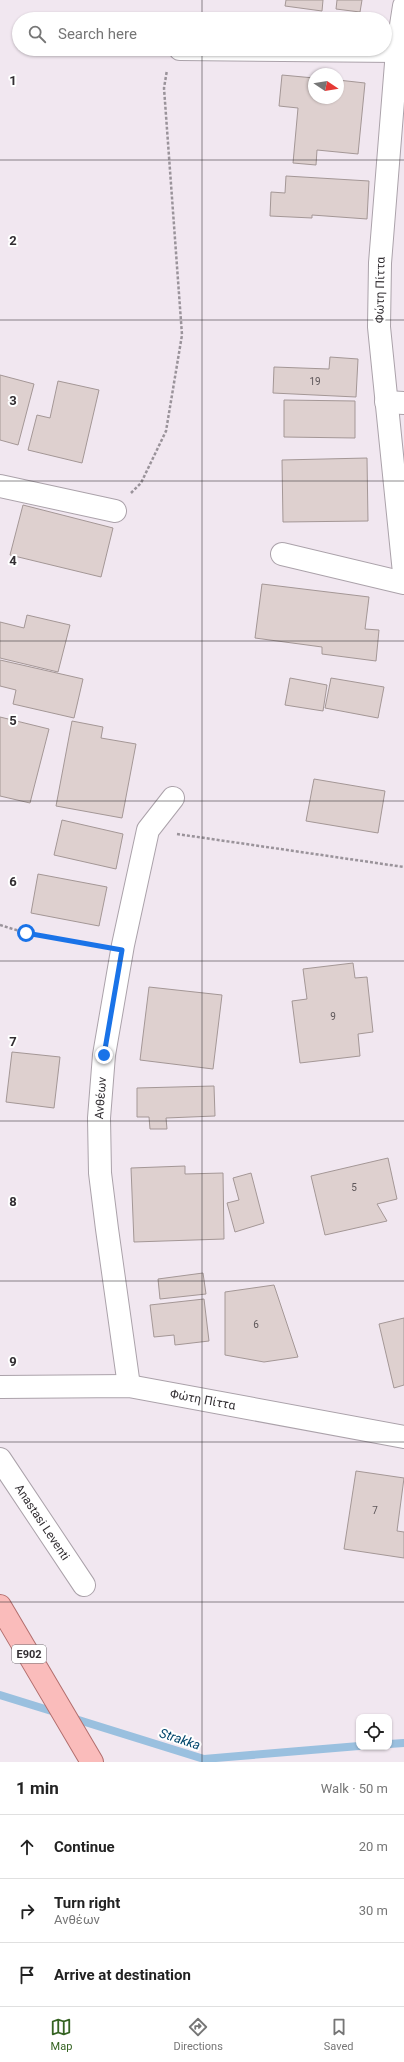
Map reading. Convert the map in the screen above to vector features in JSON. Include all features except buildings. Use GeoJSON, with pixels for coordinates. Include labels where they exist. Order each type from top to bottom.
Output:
{"type":"FeatureCollection","features":[{"type":"Feature","properties":{"kind":"main road","name":"E902"},"geometry":{"type":"LineString","coordinates":[[0,1606],[92,1762]]}},
{"type":"Feature","properties":{"kind":"street","name":"Φώτη Πίττα"},"geometry":{"type":"LineString","coordinates":[[404,6],[397,51],[380,263],[379,327],[395,403],[404,573]]}},
{"type":"Feature","properties":{"kind":"street"},"geometry":{"type":"LineString","coordinates":[[392,51],[397,51]]}},
{"type":"Feature","properties":{"kind":"street"},"geometry":{"type":"LineString","coordinates":[[1,492],[115,511]]}},
{"type":"Feature","properties":{"kind":"street"},"geometry":{"type":"LineString","coordinates":[[282,554],[404,583]]}},
{"type":"Feature","properties":{"kind":"street","name":"Ανθέων"},"geometry":{"type":"LineString","coordinates":[[129,1386],[100,1173],[100,1126],[104,1055],[122,950],[148,830],[173,798]]}},
{"type":"Feature","properties":{"kind":"street","name":"Φώτη Πίττα"},"geometry":{"type":"LineString","coordinates":[[0,1388],[129,1386],[404,1437]]}},
{"type":"Feature","properties":{"kind":"street","name":"Anastasi Leventi"},"geometry":{"type":"LineString","coordinates":[[0,1459],[84,1585]]}},
{"type":"Feature","properties":{"kind":"path"},"geometry":{"type":"LineString","coordinates":[[115,511],[141,483],[166,431],[182,335],[164,88],[168,64],[174,56]]}},
{"type":"Feature","properties":{"kind":"path"},"geometry":{"type":"LineString","coordinates":[[148,830],[404,867]]}},
{"type":"Feature","properties":{"kind":"path"},"geometry":{"type":"LineString","coordinates":[[0,925],[26,933],[122,950]]}},
{"type":"Feature","properties":{"kind":"waterway","name":"Strakka"},"geometry":{"type":"LineString","coordinates":[[0,1695],[58,1713]]}},
{"type":"Feature","properties":{"kind":"waterway","name":"Strakka"},"geometry":{"type":"LineString","coordinates":[[69,1717],[204,1759],[356,1746]]}},
{"type":"Feature","properties":{"kind":"waterway","name":"Strakka"},"geometry":{"type":"LineString","coordinates":[[392,1744],[404,1743]]}},
{"type":"Feature","properties":{"kind":"route"},"geometry":{"type":"LineString","coordinates":[[26,933],[122,950],[104,1055]]}}]}
